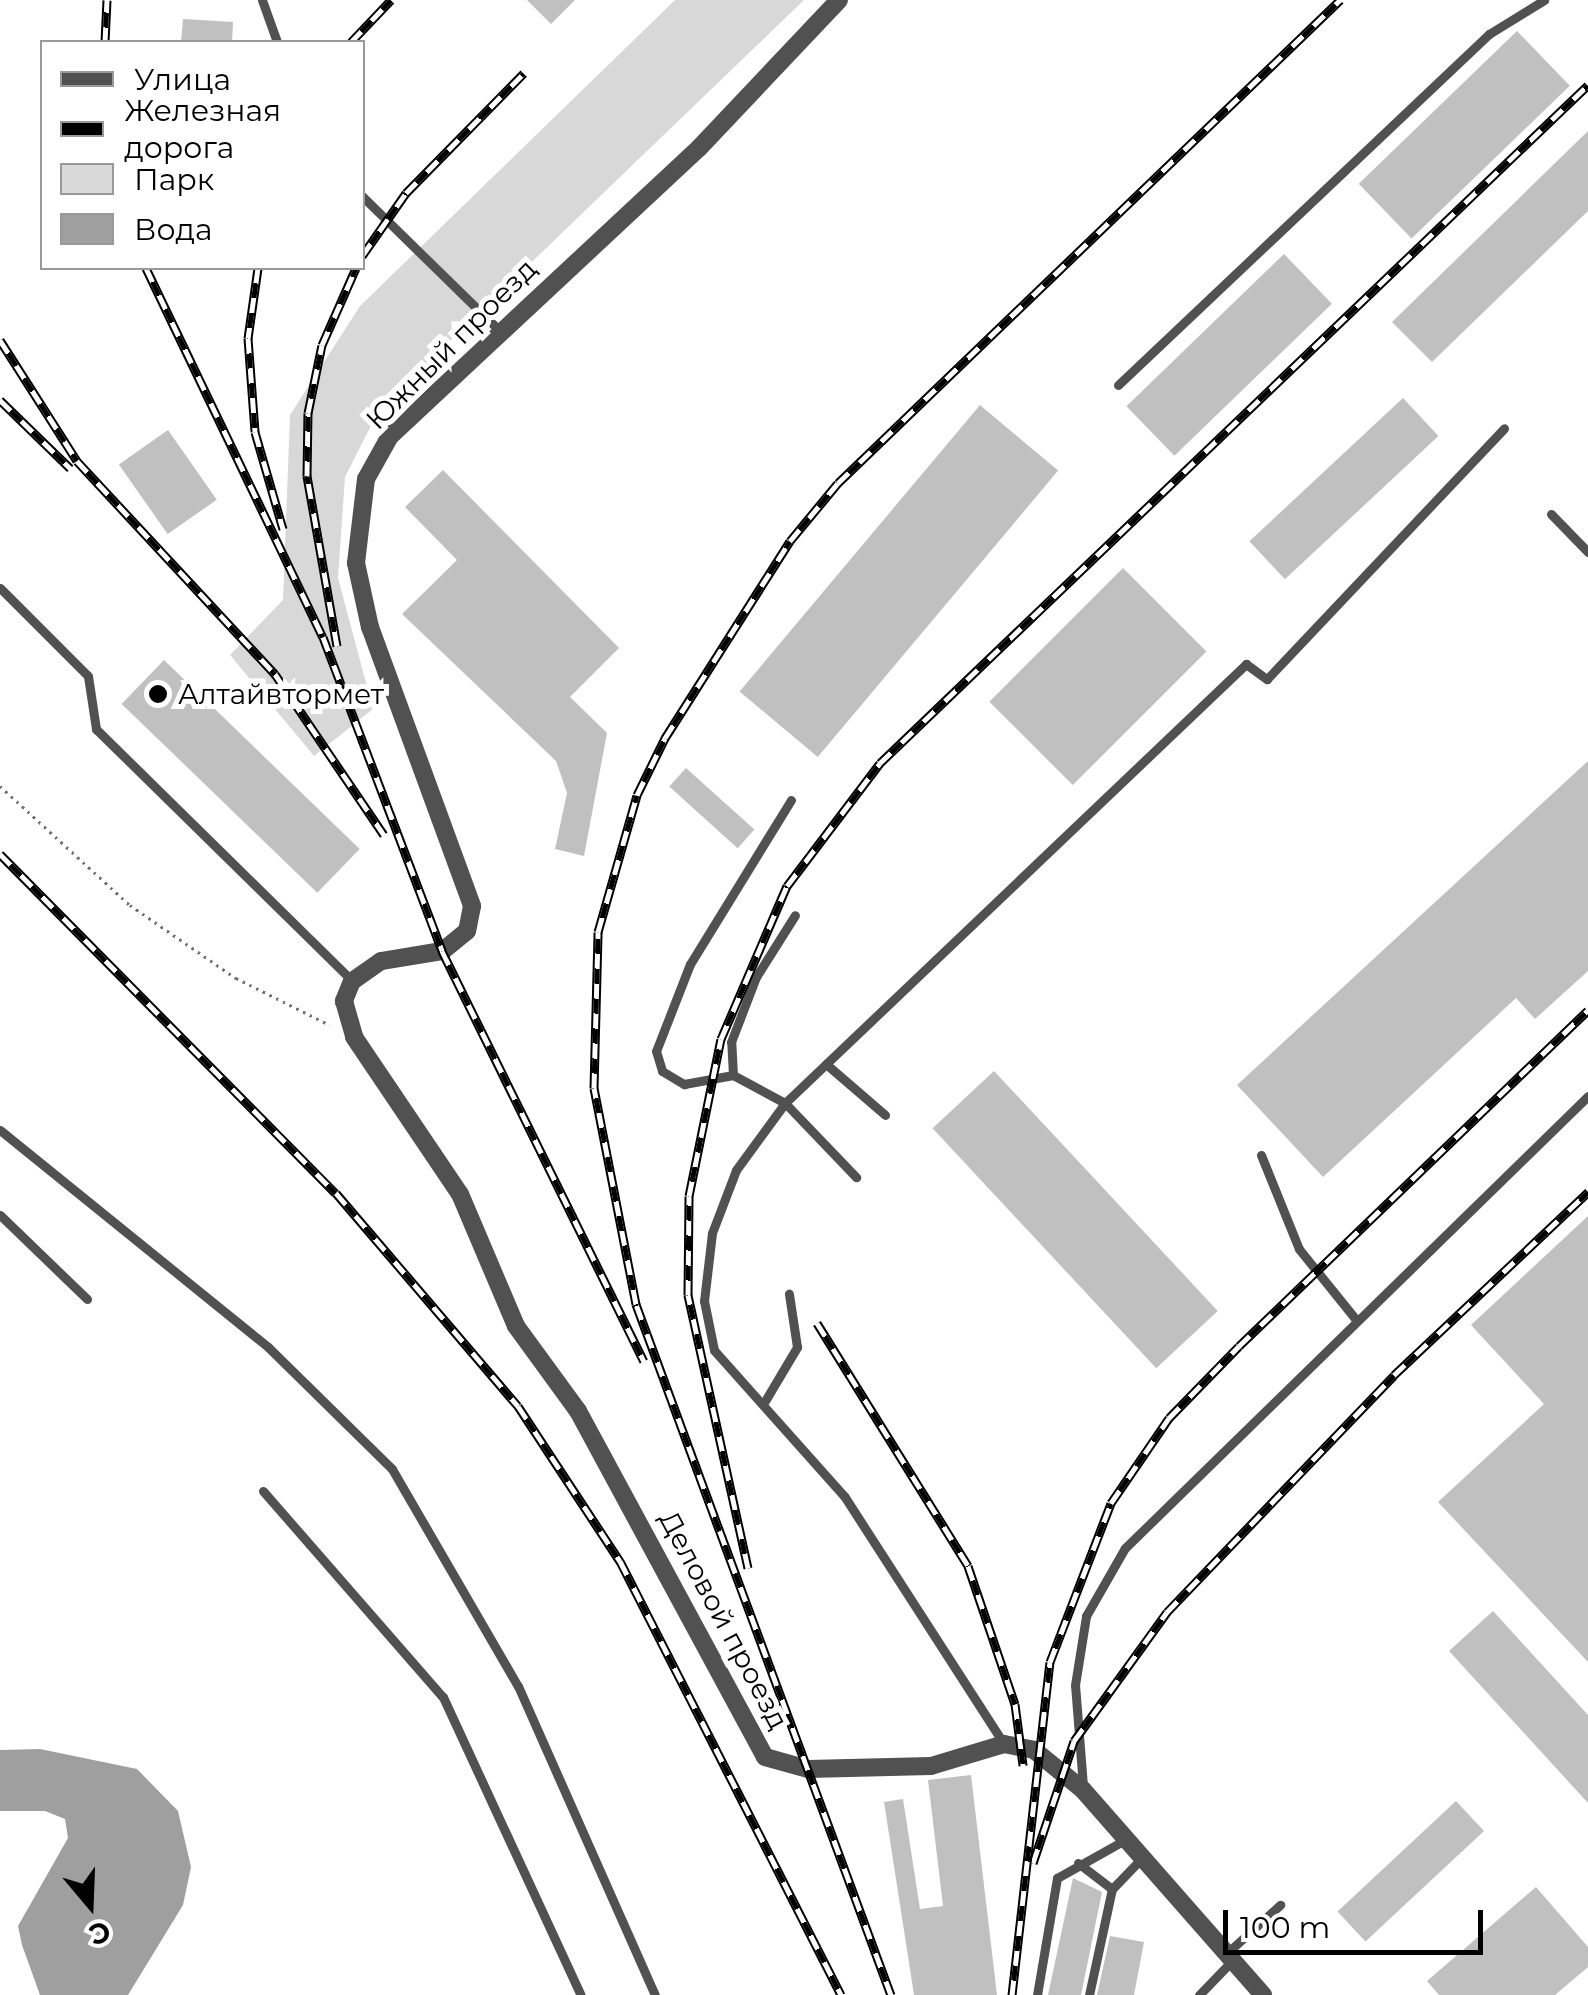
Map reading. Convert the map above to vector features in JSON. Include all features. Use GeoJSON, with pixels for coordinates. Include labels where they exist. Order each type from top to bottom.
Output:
{"type":"FeatureCollection","features":[{"type":"Feature","properties":{"kind":"street","name":"Южный проезд"},"geometry":{"type":"LineString","coordinates":[[352,980],[381,961],[442,950],[467,931],[472,906],[370,627],[358,530],[366,479],[390,436],[499,330],[699,148],[840,0]]}},
{"type":"Feature","properties":{"kind":"street"},"geometry":{"type":"LineString","coordinates":[[352,980],[344,1000],[354,1037]]}},
{"type":"Feature","properties":{"kind":"street","name":"Деловой проезд"},"geometry":{"type":"LineString","coordinates":[[354,1037],[460,1194],[516,1326],[578,1411],[765,1757],[796,1768],[932,1766],[1004,1744]]}},
{"type":"Feature","properties":{"kind":"street"},"geometry":{"type":"LineString","coordinates":[[1004,1744],[1034,1750],[1083,1790],[1138,1862],[1263,1995]]}},
{"type":"Feature","properties":{"kind":"lane"},"geometry":{"type":"LineString","coordinates":[[262,0],[277,40]]}},
{"type":"Feature","properties":{"kind":"lane"},"geometry":{"type":"LineString","coordinates":[[1118,385],[1490,34],[1544,0]]}},
{"type":"Feature","properties":{"kind":"lane"},"geometry":{"type":"LineString","coordinates":[[365,199],[499,330]]}},
{"type":"Feature","properties":{"kind":"lane"},"geometry":{"type":"LineString","coordinates":[[1004,1744],[844,1496],[765,1401],[714,1350],[704,1301],[712,1232],[736,1170],[786,1103],[1246,664],[1267,679],[1504,428]]}},
{"type":"Feature","properties":{"kind":"lane"},"geometry":{"type":"LineString","coordinates":[[1552,514],[1588,552]]}},
{"type":"Feature","properties":{"kind":"lane"},"geometry":{"type":"LineString","coordinates":[[0,588],[88,676],[96,728],[352,980]]}},
{"type":"Feature","properties":{"kind":"lane"},"geometry":{"type":"LineString","coordinates":[[791,800],[690,964],[656,1050],[662,1071],[684,1084],[734,1075],[786,1103],[856,1176]]}},
{"type":"Feature","properties":{"kind":"lane"},"geometry":{"type":"LineString","coordinates":[[734,1075],[732,1042],[756,977],[794,915]]}},
{"type":"Feature","properties":{"kind":"lane"},"geometry":{"type":"LineString","coordinates":[[826,1064],[885,1115]]}},
{"type":"Feature","properties":{"kind":"lane"},"geometry":{"type":"LineString","coordinates":[[1083,1790],[1075,1684],[1086,1616],[1126,1548],[1588,1096]]}},
{"type":"Feature","properties":{"kind":"lane"},"geometry":{"type":"LineString","coordinates":[[0,1130],[268,1348],[392,1469],[518,1686],[654,1995]]}},
{"type":"Feature","properties":{"kind":"lane"},"geometry":{"type":"LineString","coordinates":[[1261,1155],[1299,1249],[1356,1321]]}},
{"type":"Feature","properties":{"kind":"lane"},"geometry":{"type":"LineString","coordinates":[[0,1216],[86,1299]]}},
{"type":"Feature","properties":{"kind":"lane"},"geometry":{"type":"LineString","coordinates":[[765,1401],[797,1348],[788,1294]]}},
{"type":"Feature","properties":{"kind":"lane"},"geometry":{"type":"LineString","coordinates":[[263,1491],[444,1697],[581,1995]]}},
{"type":"Feature","properties":{"kind":"lane"},"geometry":{"type":"LineString","coordinates":[[1036,1995],[1057,1878],[1122,1842]]}},
{"type":"Feature","properties":{"kind":"lane"},"geometry":{"type":"LineString","coordinates":[[1090,1995],[1112,1889],[1138,1862]]}},
{"type":"Feature","properties":{"kind":"lane"},"geometry":{"type":"LineString","coordinates":[[1078,1863],[1112,1889]]}},
{"type":"Feature","properties":{"kind":"lane"},"geometry":{"type":"LineString","coordinates":[[1198,1995],[1280,1905]]}},
{"type":"Feature","properties":{"kind":"path"},"geometry":{"type":"LineString","coordinates":[[0,786],[130,904],[236,978],[354,1037]]}},
{"type":"Feature","properties":{"kind":"green space"},"geometry":{"type":"Polygon","coordinates":[[[675,0],[804,0],[380,408],[345,477],[338,578],[373,709],[314,756],[230,655],[283,600],[290,415],[360,306],[675,0]]]}},
{"type":"Feature","properties":{"kind":"water"},"geometry":{"type":"Polygon","coordinates":[[[40,1749],[137,1769],[178,1811],[191,1867],[183,1905],[128,1995],[40,1995],[22,1945],[18,1926],[68,1838],[65,1819],[45,1811],[0,1811],[0,1750],[40,1749]]]}},
{"type":"Feature","properties":{"kind":"building"},"geometry":{"type":"Polygon","coordinates":[[[527,0],[575,0],[551,24],[527,0]]]}},
{"type":"Feature","properties":{"kind":"building"},"geometry":{"type":"Polygon","coordinates":[[[183,19],[233,22],[232,40],[181,40],[183,19]]]}},
{"type":"Feature","properties":{"kind":"building"},"geometry":{"type":"Polygon","coordinates":[[[1517,31],[1570,86],[1412,238],[1359,184],[1517,31]]]}},
{"type":"Feature","properties":{"kind":"building"},"geometry":{"type":"Polygon","coordinates":[[[1588,131],[1588,211],[1432,362],[1392,322],[1588,131]]]}},
{"type":"Feature","properties":{"kind":"building"},"geometry":{"type":"Polygon","coordinates":[[[1284,254],[1332,304],[1174,456],[1126,406],[1284,254]]]}},
{"type":"Feature","properties":{"kind":"building"},"geometry":{"type":"Polygon","coordinates":[[[1403,398],[1438,436],[1285,579],[1249,541],[1403,398]]]}},
{"type":"Feature","properties":{"kind":"building"},"geometry":{"type":"Polygon","coordinates":[[[980,405],[1058,471],[818,757],[740,692],[980,405]]]}},
{"type":"Feature","properties":{"kind":"building"},"geometry":{"type":"Polygon","coordinates":[[[168,430],[217,500],[168,534],[119,464],[168,430]]]}},
{"type":"Feature","properties":{"kind":"building"},"geometry":{"type":"Polygon","coordinates":[[[443,470],[619,648],[570,697],[607,733],[584,856],[555,849],[567,793],[556,761],[402,614],[457,560],[405,507],[443,470]]]}},
{"type":"Feature","properties":{"kind":"building"},"geometry":{"type":"Polygon","coordinates":[[[1123,568],[1206,651],[1073,785],[989,702],[1123,568]]]}},
{"type":"Feature","properties":{"kind":"building"},"geometry":{"type":"Polygon","coordinates":[[[164,660],[360,849],[317,893],[122,704],[164,660]]]}},
{"type":"Feature","properties":{"kind":"building"},"geometry":{"type":"Polygon","coordinates":[[[1588,761],[1588,971],[1535,1019],[1516,998],[1323,1177],[1237,1085],[1588,761]]]}},
{"type":"Feature","properties":{"kind":"building"},"geometry":{"type":"Polygon","coordinates":[[[686,768],[754,830],[738,848],[669,787],[686,768]]]}},
{"type":"Feature","properties":{"kind":"building"},"geometry":{"type":"Polygon","coordinates":[[[994,1071],[1218,1311],[1156,1368],[933,1128],[994,1071]]]}},
{"type":"Feature","properties":{"kind":"building"},"geometry":{"type":"Polygon","coordinates":[[[1588,1216],[1588,1662],[1438,1502],[1544,1404],[1471,1325],[1588,1216]]]}},
{"type":"Feature","properties":{"kind":"building"},"geometry":{"type":"Polygon","coordinates":[[[1493,1611],[1588,1715],[1588,1803],[1449,1651],[1493,1611]]]}},
{"type":"Feature","properties":{"kind":"building"},"geometry":{"type":"Polygon","coordinates":[[[971,1775],[997,1995],[914,1995],[884,1802],[903,1799],[920,1909],[943,1906],[928,1780],[971,1775]]]}},
{"type":"Feature","properties":{"kind":"building"},"geometry":{"type":"Polygon","coordinates":[[[1456,1801],[1484,1831],[1365,1941],[1338,1911],[1456,1801]]]}},
{"type":"Feature","properties":{"kind":"building"},"geometry":{"type":"Polygon","coordinates":[[[1073,1878],[1102,1892],[1081,1995],[1048,1995],[1073,1878]]]}},
{"type":"Feature","properties":{"kind":"building"},"geometry":{"type":"Polygon","coordinates":[[[1536,1887],[1588,1947],[1588,1967],[1555,1995],[1439,1995],[1427,1981],[1536,1887]]]}},
{"type":"Feature","properties":{"kind":"building"},"geometry":{"type":"Polygon","coordinates":[[[1110,1936],[1144,1942],[1134,1995],[1097,1995],[1110,1936]]]}},
{"type":"Feature","properties":{"kind":"railway"},"geometry":{"type":"LineString","coordinates":[[105,40],[107,0]]}},
{"type":"Feature","properties":{"kind":"railway"},"geometry":{"type":"LineString","coordinates":[[353,40],[391,0]]}},
{"type":"Feature","properties":{"kind":"railway"},"geometry":{"type":"LineString","coordinates":[[891,1995],[636,1304],[594,1088],[598,932],[637,795],[665,738],[790,541],[838,483],[1340,0]]}},
{"type":"Feature","properties":{"kind":"railway"},"geometry":{"type":"LineString","coordinates":[[365,252],[406,193],[524,73]]}},
{"type":"Feature","properties":{"kind":"railway"},"geometry":{"type":"LineString","coordinates":[[748,1568],[688,1295],[689,1196],[721,1039],[787,886],[880,763],[1588,85]]}},
{"type":"Feature","properties":{"kind":"railway"},"geometry":{"type":"LineString","coordinates":[[147,270],[323,637],[442,951],[644,1361]]}},
{"type":"Feature","properties":{"kind":"railway"},"geometry":{"type":"LineString","coordinates":[[258,270],[248,338],[255,432],[283,529]]}},
{"type":"Feature","properties":{"kind":"railway"},"geometry":{"type":"LineString","coordinates":[[337,646],[307,476],[308,413],[322,345],[355,270]]}},
{"type":"Feature","properties":{"kind":"railway"},"geometry":{"type":"LineString","coordinates":[[0,340],[77,461],[275,674],[384,835]]}},
{"type":"Feature","properties":{"kind":"railway"},"geometry":{"type":"LineString","coordinates":[[0,400],[70,468]]}},
{"type":"Feature","properties":{"kind":"railway"},"geometry":{"type":"LineString","coordinates":[[0,854],[336,1193],[518,1406],[620,1561],[841,1995]]}},
{"type":"Feature","properties":{"kind":"railway"},"geometry":{"type":"LineString","coordinates":[[1012,1995],[1050,1662],[1111,1503],[1169,1418],[1588,1010]]}},
{"type":"Feature","properties":{"kind":"railway"},"geometry":{"type":"LineString","coordinates":[[1033,1863],[1074,1741],[1167,1612],[1394,1375],[1588,1192]]}},
{"type":"Feature","properties":{"kind":"railway"},"geometry":{"type":"LineString","coordinates":[[817,1323],[968,1566],[1015,1704],[1023,1765]]}},
{"type":"Feature","properties":{"kind":"place","name":"Алтайвтормет"},"geometry":{"type":"Point","coordinates":[158,694]}}]}
